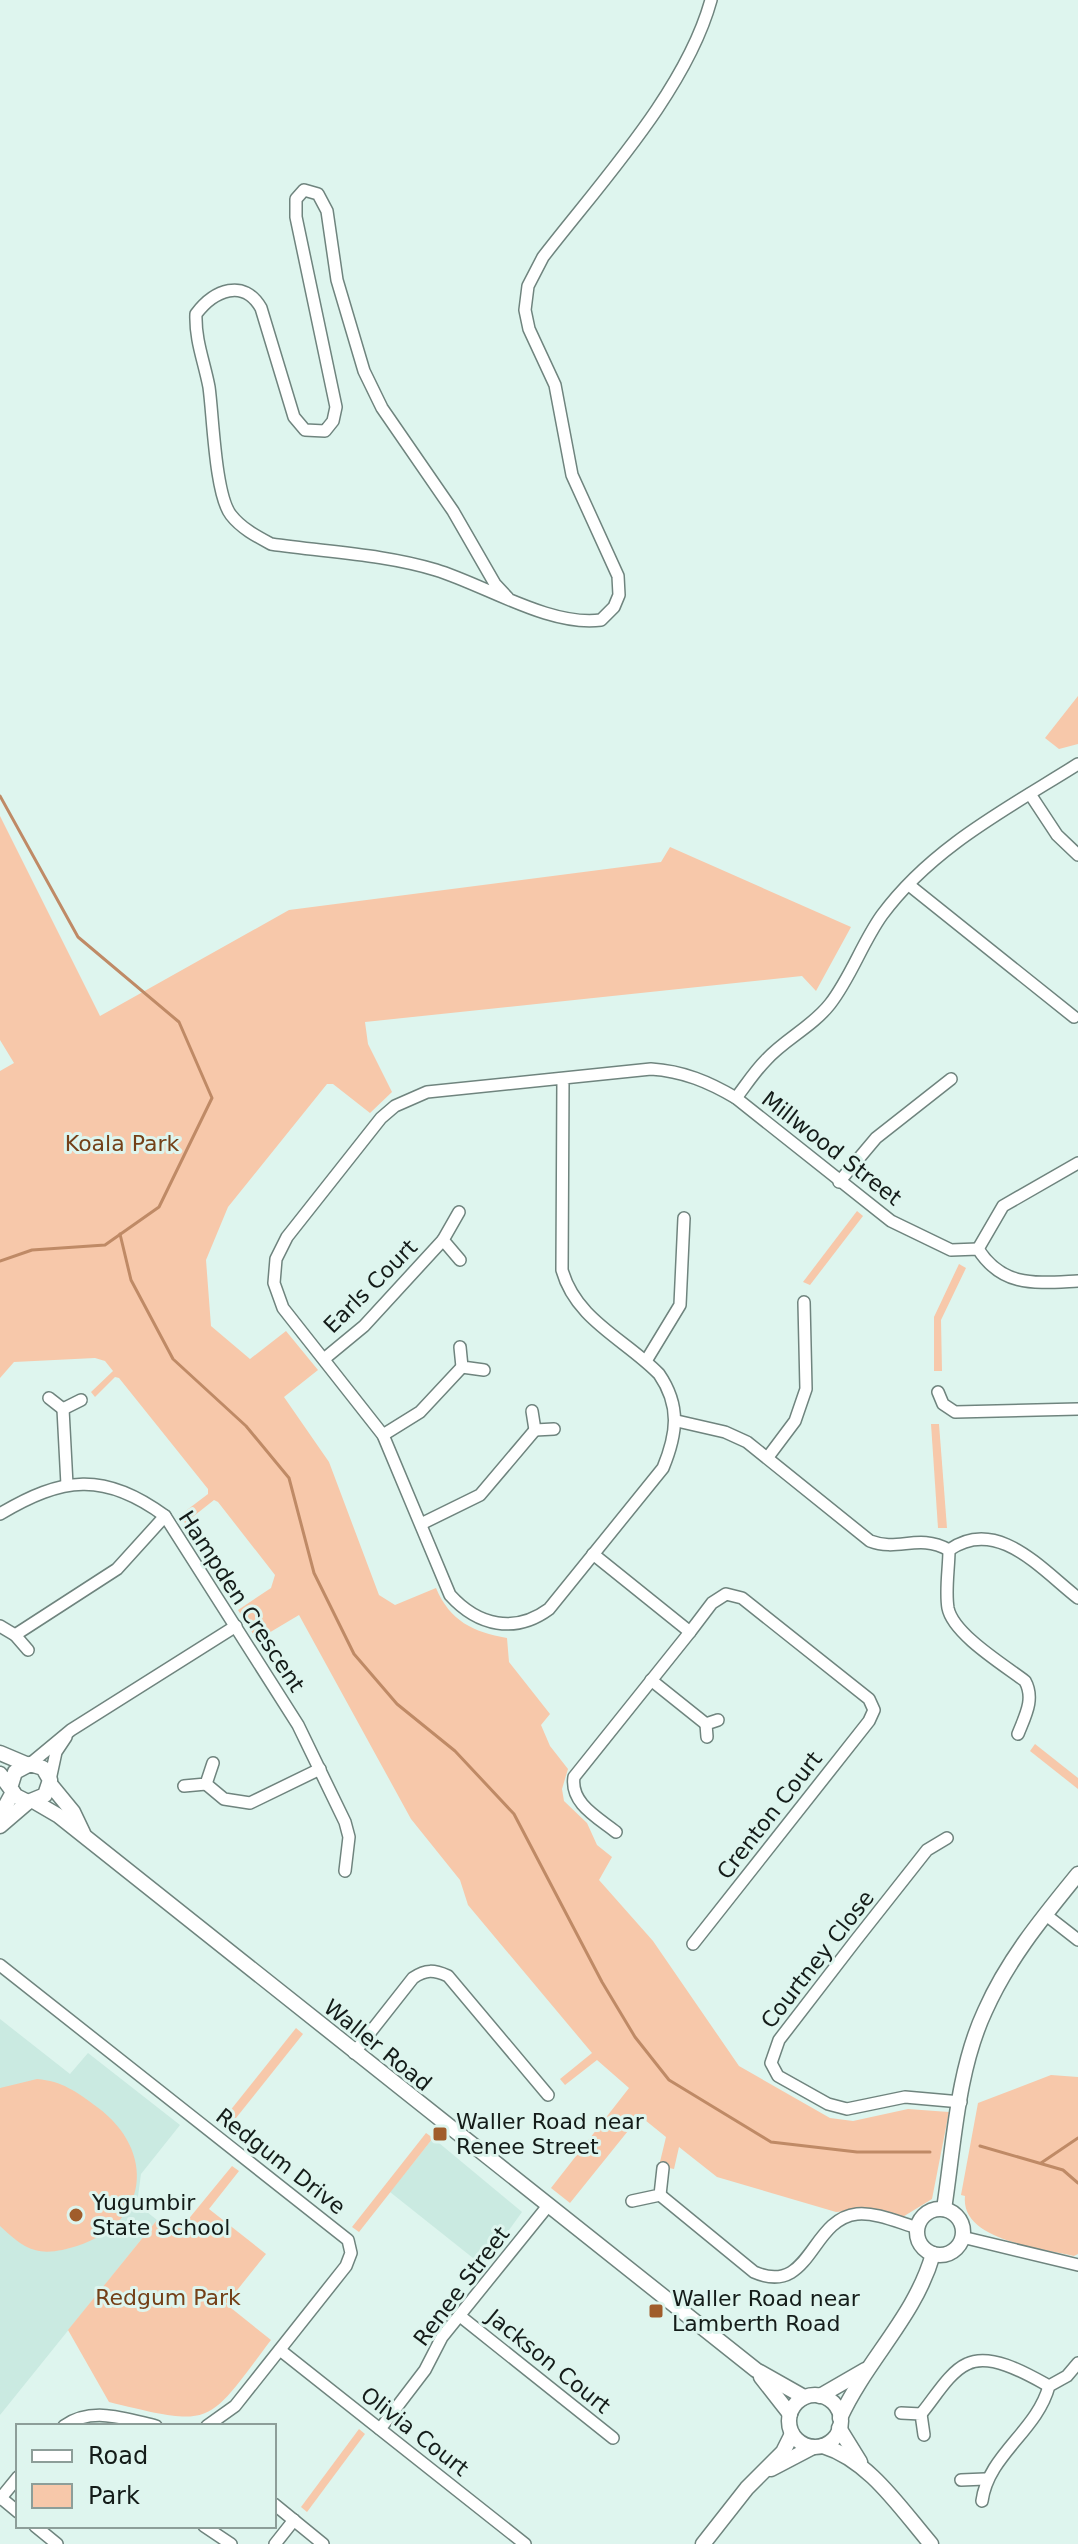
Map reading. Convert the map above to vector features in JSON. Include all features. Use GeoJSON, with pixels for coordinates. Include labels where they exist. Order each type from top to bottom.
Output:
{"type":"FeatureCollection","features":[{"type":"Feature","properties":{"kind":"street"},"geometry":{"type":"LineString","coordinates":[[508,598],[495,584],[453,511],[376,395],[364,371],[337,280],[327,211],[318,194],[304,190],[296,199],[296,217],[336,407],[333,421],[325,431],[305,430],[294,417],[261,308],[253,294],[240,288],[221,293],[203,304],[196,314],[195,335],[208,384],[221,487],[229,513],[248,531],[271,544],[436,570],[508,598],[568,619],[601,620],[614,607],[619,595],[618,576],[572,475],[555,385],[529,329],[525,310],[528,286],[543,257],[665,96],[689,56],[711,0]]}},
{"type":"Feature","properties":{"kind":"street"},"geometry":{"type":"LineString","coordinates":[[736,1098],[767,1058],[806,1028],[830,1004],[865,939],[909,885],[961,837],[1078,764]]}},
{"type":"Feature","properties":{"kind":"street"},"geometry":{"type":"LineString","coordinates":[[1030,794],[1057,835],[1078,855]]}},
{"type":"Feature","properties":{"kind":"street"},"geometry":{"type":"LineString","coordinates":[[909,885],[1074,1017]]}},
{"type":"Feature","properties":{"kind":"street","name":"Millwood Street"},"geometry":{"type":"LineString","coordinates":[[677,1421],[673,1443],[663,1468],[549,1609],[534,1620],[511,1625],[488,1623],[465,1611],[450,1595],[383,1435],[283,1308],[274,1283],[276,1259],[287,1237],[381,1118],[395,1106],[427,1092],[671,1070],[717,1086],[736,1098],[839,1182],[903,1227],[951,1250],[978,1249]]}},
{"type":"Feature","properties":{"kind":"street"},"geometry":{"type":"LineString","coordinates":[[563,1079],[562,1270],[568,1292],[582,1310],[646,1361],[666,1385],[677,1421],[725,1432],[768,1457],[870,1541],[885,1547],[910,1541],[933,1541],[949,1550]]}},
{"type":"Feature","properties":{"kind":"street"},"geometry":{"type":"LineString","coordinates":[[839,1182],[876,1138],[951,1079]]}},
{"type":"Feature","properties":{"kind":"street"},"geometry":{"type":"LineString","coordinates":[[1078,1163],[1003,1206],[978,1249],[990,1269],[1006,1277],[1037,1283],[1078,1281]]}},
{"type":"Feature","properties":{"kind":"street","name":"Earls Court"},"geometry":{"type":"LineString","coordinates":[[324,1359],[364,1326],[443,1240],[459,1212]]}},
{"type":"Feature","properties":{"kind":"street"},"geometry":{"type":"LineString","coordinates":[[646,1361],[673,1323],[680,1305],[684,1218]]}},
{"type":"Feature","properties":{"kind":"street","name":"Earls Court"},"geometry":{"type":"LineString","coordinates":[[443,1240],[460,1260]]}},
{"type":"Feature","properties":{"kind":"street"},"geometry":{"type":"LineString","coordinates":[[768,1457],[795,1421],[806,1389],[804,1302]]}},
{"type":"Feature","properties":{"kind":"street"},"geometry":{"type":"LineString","coordinates":[[383,1435],[420,1412],[462,1367],[460,1347]]}},
{"type":"Feature","properties":{"kind":"street"},"geometry":{"type":"LineString","coordinates":[[462,1367],[484,1370]]}},
{"type":"Feature","properties":{"kind":"street"},"geometry":{"type":"LineString","coordinates":[[938,1392],[943,1404],[955,1412],[1078,1409]]}},
{"type":"Feature","properties":{"kind":"street"},"geometry":{"type":"LineString","coordinates":[[49,1398],[63,1409],[67,1485]]}},
{"type":"Feature","properties":{"kind":"street"},"geometry":{"type":"LineString","coordinates":[[63,1409],[81,1400]]}},
{"type":"Feature","properties":{"kind":"street"},"geometry":{"type":"LineString","coordinates":[[532,1411],[535,1430]]}},
{"type":"Feature","properties":{"kind":"street"},"geometry":{"type":"LineString","coordinates":[[421,1524],[480,1495],[535,1430],[554,1429]]}},
{"type":"Feature","properties":{"kind":"street","name":"Hampden Crescent"},"geometry":{"type":"LineString","coordinates":[[0,1514],[46,1488],[67,1485],[119,1490],[135,1496],[165,1516],[298,1725],[349,1837],[345,1871]]}},
{"type":"Feature","properties":{"kind":"street"},"geometry":{"type":"LineString","coordinates":[[15,1635],[117,1569],[165,1516]]}},
{"type":"Feature","properties":{"kind":"street"},"geometry":{"type":"LineString","coordinates":[[949,1550],[963,1541],[988,1538],[1006,1542],[1078,1598]]}},
{"type":"Feature","properties":{"kind":"street"},"geometry":{"type":"LineString","coordinates":[[949,1550],[948,1607],[952,1619],[961,1630],[1025,1681],[1030,1689],[1031,1699],[1018,1734]]}},
{"type":"Feature","properties":{"kind":"street"},"geometry":{"type":"LineString","coordinates":[[593,1554],[690,1632],[574,1777],[572,1789],[577,1800],[616,1832]]}},
{"type":"Feature","properties":{"kind":"street","name":"Crenton Court"},"geometry":{"type":"LineString","coordinates":[[690,1632],[712,1603],[726,1594],[742,1598],[869,1699],[874,1710],[869,1721],[693,1944]]}},
{"type":"Feature","properties":{"kind":"street"},"geometry":{"type":"LineString","coordinates":[[0,1626],[15,1635],[28,1650]]}},
{"type":"Feature","properties":{"kind":"street"},"geometry":{"type":"LineString","coordinates":[[0,1816],[15,1772],[71,1730],[236,1626]]}},
{"type":"Feature","properties":{"kind":"street"},"geometry":{"type":"LineString","coordinates":[[651,1680],[712,1722],[707,1737]]}},
{"type":"Feature","properties":{"kind":"street"},"geometry":{"type":"LineString","coordinates":[[0,1826],[45,1795],[56,1752],[71,1730]]}},
{"type":"Feature","properties":{"kind":"street","name":"Waller Road"},"geometry":{"type":"LineString","coordinates":[[0,1753],[43,1768],[73,1812],[87,1840]]}},
{"type":"Feature","properties":{"kind":"street"},"geometry":{"type":"LineString","coordinates":[[206,1784],[213,1763]]}},
{"type":"Feature","properties":{"kind":"street"},"geometry":{"type":"LineString","coordinates":[[184,1786],[206,1784],[224,1799],[250,1803],[320,1769]]}},
{"type":"Feature","properties":{"kind":"street","name":"Waller Road"},"geometry":{"type":"LineString","coordinates":[[0,1774],[12,1788],[59,1816],[547,2207],[756,2370],[812,2396]]}},
{"type":"Feature","properties":{"kind":"street","name":"Courtney Close"},"geometry":{"type":"LineString","coordinates":[[947,1838],[927,1850],[846,1953],[779,2040],[771,2063],[778,2076],[828,2104],[847,2109],[905,2097],[961,2102]]}},
{"type":"Feature","properties":{"kind":"street"},"geometry":{"type":"LineString","coordinates":[[944,2209],[961,2102],[983,2014],[1021,1946],[1078,1874]]}},
{"type":"Feature","properties":{"kind":"street"},"geometry":{"type":"LineString","coordinates":[[1046,1915],[1078,1940]]}},
{"type":"Feature","properties":{"kind":"street","name":"Redgum Drive"},"geometry":{"type":"LineString","coordinates":[[0,1965],[348,2240],[351,2253],[346,2266],[235,2406],[210,2424]]}},
{"type":"Feature","properties":{"kind":"street"},"geometry":{"type":"LineString","coordinates":[[354,2053],[413,1978],[425,1970],[437,1971],[448,1976],[548,2095]]}},
{"type":"Feature","properties":{"kind":"street"},"geometry":{"type":"LineString","coordinates":[[660,2195],[663,2168]]}},
{"type":"Feature","properties":{"kind":"street"},"geometry":{"type":"LineString","coordinates":[[660,2195],[754,2272],[768,2278],[781,2279],[795,2271],[835,2223],[847,2217],[871,2215],[918,2228]]}},
{"type":"Feature","properties":{"kind":"street"},"geometry":{"type":"LineString","coordinates":[[632,2201],[660,2195]]}},
{"type":"Feature","properties":{"kind":"street","name":"Renee Street"},"geometry":{"type":"LineString","coordinates":[[380,2429],[425,2370],[442,2337],[547,2207]]}},
{"type":"Feature","properties":{"kind":"street"},"geometry":{"type":"LineString","coordinates":[[944,2209],[961,2222],[962,2237],[948,2253],[933,2254],[921,2244],[918,2228],[924,2216],[944,2209]]}},
{"type":"Feature","properties":{"kind":"street"},"geometry":{"type":"LineString","coordinates":[[962,2237],[1078,2265]]}},
{"type":"Feature","properties":{"kind":"street"},"geometry":{"type":"LineString","coordinates":[[765,2472],[836,2436],[865,2370],[906,2317],[919,2294],[933,2254]]}},
{"type":"Feature","properties":{"kind":"street","name":"Jackson Court"},"geometry":{"type":"LineString","coordinates":[[460,2316],[613,2438]]}},
{"type":"Feature","properties":{"kind":"street","name":"Olivia Court"},"geometry":{"type":"LineString","coordinates":[[280,2350],[525,2544]]}},
{"type":"Feature","properties":{"kind":"street"},"geometry":{"type":"LineString","coordinates":[[924,2435],[921,2414],[960,2369],[970,2362],[1008,2367],[1049,2386]]}},
{"type":"Feature","properties":{"kind":"street"},"geometry":{"type":"LineString","coordinates":[[982,2501],[985,2479],[1043,2407],[1049,2386],[1067,2376],[1078,2363]]}},
{"type":"Feature","properties":{"kind":"street","name":"Waller Road"},"geometry":{"type":"LineString","coordinates":[[756,2370],[790,2414]]}},
{"type":"Feature","properties":{"kind":"street"},"geometry":{"type":"LineString","coordinates":[[865,2370],[812,2396],[790,2414],[792,2434],[797,2441],[844,2453],[864,2469],[931,2544]]}},
{"type":"Feature","properties":{"kind":"street"},"geometry":{"type":"LineString","coordinates":[[812,2396],[834,2404],[840,2423],[864,2469]]}},
{"type":"Feature","properties":{"kind":"street"},"geometry":{"type":"LineString","coordinates":[[901,2413],[921,2414]]}},
{"type":"Feature","properties":{"kind":"street"},"geometry":{"type":"LineString","coordinates":[[69,2424],[92,2415],[114,2416],[148,2424]]}},
{"type":"Feature","properties":{"kind":"street"},"geometry":{"type":"LineString","coordinates":[[703,2544],[765,2472],[792,2434]]}},
{"type":"Feature","properties":{"kind":"street"},"geometry":{"type":"LineString","coordinates":[[16,2479],[0,2498],[16,2510]]}},
{"type":"Feature","properties":{"kind":"street"},"geometry":{"type":"LineString","coordinates":[[961,2480],[985,2479]]}},
{"type":"Feature","properties":{"kind":"street"},"geometry":{"type":"LineString","coordinates":[[276,2506],[323,2544]]}},
{"type":"Feature","properties":{"kind":"street"},"geometry":{"type":"LineString","coordinates":[[275,2544],[294,2520]]}},
{"type":"Feature","properties":{"kind":"street"},"geometry":{"type":"LineString","coordinates":[[37,2528],[57,2544]]}},
{"type":"Feature","properties":{"kind":"street"},"geometry":{"type":"LineString","coordinates":[[207,2528],[231,2544]]}},
{"type":"Feature","properties":{"kind":"shaded area","name":"Yugumbir State School"},"geometry":{"type":"Polygon","coordinates":[[[0,2019],[70,2074],[88,2053],[180,2125],[141,2174],[137,2204],[157,2220],[0,2415],[0,2019]]]}},
{"type":"Feature","properties":{"kind":"shaded area"},"geometry":{"type":"Polygon","coordinates":[[[433,2138],[522,2212],[483,2266],[390,2192],[433,2138]]]}},
{"type":"Feature","properties":{"kind":"green space"},"geometry":{"type":"Polygon","coordinates":[[[1078,696],[1078,744],[1059,749],[1045,738],[1078,696]]]}},
{"type":"Feature","properties":{"kind":"green space","name":"Koala Park"},"geometry":{"type":"Polygon","coordinates":[[[0,816],[100,1016],[289,910],[661,862],[670,847],[851,927],[816,991],[802,976],[365,1022],[368,1044],[392,1092],[370,1113],[333,1084],[327,1084],[228,1207],[206,1260],[211,1326],[250,1359],[286,1331],[318,1370],[284,1397],[329,1462],[379,1595],[395,1605],[436,1588],[448,1609],[464,1623],[507,1638],[509,1662],[550,1714],[541,1725],[550,1746],[568,1769],[562,1789],[564,1801],[587,1823],[597,1845],[612,1857],[599,1880],[653,1941],[739,2066],[830,2118],[853,2121],[908,2109],[949,2112],[932,2199],[901,2218],[869,2209],[836,2212],[717,2177],[679,2147],[674,2169],[659,2166],[666,2137],[640,2116],[570,2203],[551,2188],[629,2088],[597,2060],[565,2085],[560,2079],[592,2053],[468,1905],[460,1880],[411,1819],[299,1615],[257,1640],[238,1610],[271,1588],[275,1575],[218,1502],[214,1500],[185,1523],[179,1516],[208,1494],[208,1489],[119,1378],[115,1377],[95,1397],[91,1392],[113,1371],[105,1361],[95,1358],[14,1362],[0,1378],[0,1071],[14,1063],[0,1040],[0,816]]]}},
{"type":"Feature","properties":{"kind":"green space"},"geometry":{"type":"Polygon","coordinates":[[[857,1211],[863,1216],[810,1285],[803,1282],[857,1211]]]}},
{"type":"Feature","properties":{"kind":"green space"},"geometry":{"type":"Polygon","coordinates":[[[959,1264],[966,1268],[941,1320],[942,1371],[934,1371],[934,1317],[959,1264]]]}},
{"type":"Feature","properties":{"kind":"green space"},"geometry":{"type":"Polygon","coordinates":[[[931,1424],[939,1424],[947,1528],[938,1528],[931,1424]]]}},
{"type":"Feature","properties":{"kind":"green space"},"geometry":{"type":"Polygon","coordinates":[[[1035,1744],[1078,1778],[1078,1789],[1030,1751],[1035,1744]]]}},
{"type":"Feature","properties":{"kind":"green space"},"geometry":{"type":"Polygon","coordinates":[[[296,2028],[303,2034],[228,2128],[221,2122],[296,2028]]]}},
{"type":"Feature","properties":{"kind":"green space"},"geometry":{"type":"Polygon","coordinates":[[[1051,2075],[1078,2077],[1078,2254],[1074,2256],[1024,2245],[989,2233],[975,2223],[967,2211],[965,2196],[961,2195],[978,2103],[1051,2075]]]}},
{"type":"Feature","properties":{"kind":"green space"},"geometry":{"type":"Polygon","coordinates":[[[37,2079],[69,2088],[97,2107],[116,2124],[129,2144],[136,2164],[136,2184],[131,2203],[119,2221],[101,2235],[77,2246],[51,2252],[25,2246],[0,2226],[0,2088],[37,2079]]]}},
{"type":"Feature","properties":{"kind":"green space"},"geometry":{"type":"Polygon","coordinates":[[[426,2133],[433,2138],[359,2232],[352,2227],[426,2133]]]}},
{"type":"Feature","properties":{"kind":"green space","name":"Redgum Park"},"geometry":{"type":"Polygon","coordinates":[[[232,2166],[239,2171],[209,2209],[266,2254],[226,2304],[271,2340],[233,2390],[205,2413],[170,2415],[109,2402],[68,2330],[157,2220],[168,2229],[175,2221],[182,2227],[232,2166]]]}},
{"type":"Feature","properties":{"kind":"green space"},"geometry":{"type":"Polygon","coordinates":[[[359,2429],[365,2434],[307,2512],[301,2507],[359,2429]]]}},
{"type":"Feature","properties":{"kind":"waterway"},"geometry":{"type":"LineString","coordinates":[[0,796],[78,937],[179,1022],[212,1098],[159,1207],[105,1245],[32,1250],[0,1261]]}},
{"type":"Feature","properties":{"kind":"waterway"},"geometry":{"type":"LineString","coordinates":[[120,1234],[131,1280],[173,1359],[246,1426],[289,1478],[314,1573],[354,1654],[397,1704],[455,1751],[514,1814],[602,1982],[635,2037],[669,2080],[771,2142],[857,2152],[930,2152]]}},
{"type":"Feature","properties":{"kind":"waterway"},"geometry":{"type":"LineString","coordinates":[[1041,2163],[1078,2138]]}},
{"type":"Feature","properties":{"kind":"waterway"},"geometry":{"type":"LineString","coordinates":[[980,2146],[1063,2170],[1078,2183]]}},
{"type":"Feature","properties":{"kind":"place","name":"Waller Road near Renee Street"},"geometry":{"type":"Point","coordinates":[440,2134]}},
{"type":"Feature","properties":{"kind":"place","name":"Yugumbir State School"},"geometry":{"type":"Point","coordinates":[76,2215]}},
{"type":"Feature","properties":{"kind":"place","name":"Waller Road near Lamberth Road"},"geometry":{"type":"Point","coordinates":[656,2311]}}]}
